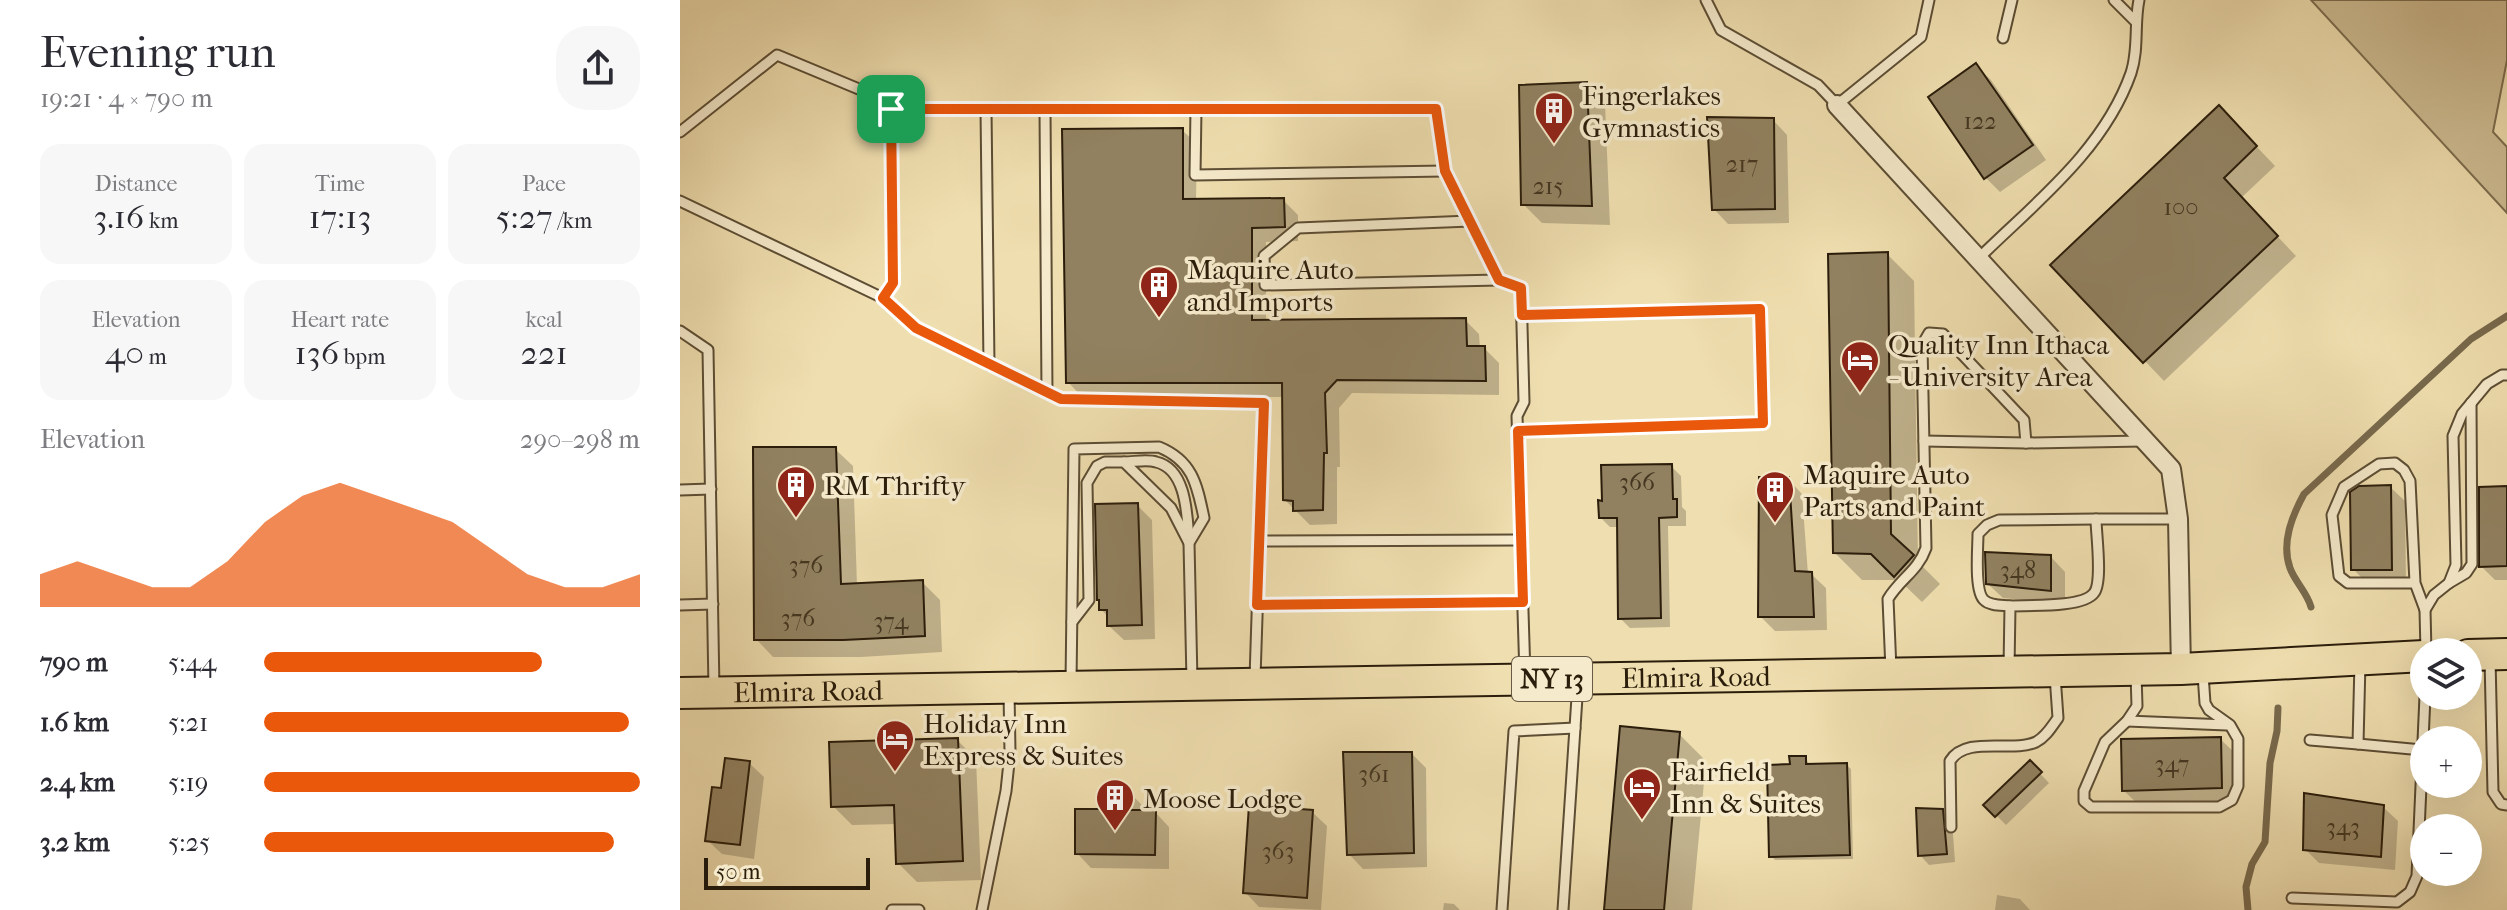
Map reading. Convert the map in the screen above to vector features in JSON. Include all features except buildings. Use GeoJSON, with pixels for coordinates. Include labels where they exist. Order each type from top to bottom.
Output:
{"type":"FeatureCollection","features":[{"type":"Feature","properties":{"kind":"highway","name":"Elmira Road"},"geometry":{"type":"LineString","coordinates":[[680,693],[2192,669],[2410,655]]}},
{"type":"Feature","properties":{"kind":"street"},"geometry":{"type":"LineString","coordinates":[[1837,105],[2171,469],[2192,669]]}},
{"type":"Feature","properties":{"kind":"lane"},"geometry":{"type":"LineString","coordinates":[[1706,0],[1721,30],[1818,85],[1837,105],[1921,37],[1929,0]]}},
{"type":"Feature","properties":{"kind":"lane"},"geometry":{"type":"LineString","coordinates":[[2003,38],[2012,0]]}},
{"type":"Feature","properties":{"kind":"lane"},"geometry":{"type":"LineString","coordinates":[[2114,0],[2135,21]]}},
{"type":"Feature","properties":{"kind":"lane"},"geometry":{"type":"LineString","coordinates":[[1979,258],[2064,176],[2114,114],[2132,71],[2137,46],[2135,21],[2139,0]]}},
{"type":"Feature","properties":{"kind":"lane"},"geometry":{"type":"LineString","coordinates":[[680,132],[777,55],[890,102],[893,283],[883,298]]}},
{"type":"Feature","properties":{"kind":"lane"},"geometry":{"type":"LineString","coordinates":[[891,109],[1436,109],[1445,171],[1499,280]]}},
{"type":"Feature","properties":{"kind":"lane"},"geometry":{"type":"LineString","coordinates":[[986,109],[989,365]]}},
{"type":"Feature","properties":{"kind":"lane"},"geometry":{"type":"LineString","coordinates":[[1045,109],[1047,393]]}},
{"type":"Feature","properties":{"kind":"lane"},"geometry":{"type":"LineString","coordinates":[[1196,109],[1195,175],[1445,171]]}},
{"type":"Feature","properties":{"kind":"lane"},"geometry":{"type":"LineString","coordinates":[[680,201],[883,298],[916,328],[1061,399],[1264,403],[1255,685]]}},
{"type":"Feature","properties":{"kind":"lane"},"geometry":{"type":"LineString","coordinates":[[1470,221],[1298,228],[1264,256],[1265,285],[1499,280],[1521,288],[1524,402],[1517,416],[1525,680]]}},
{"type":"Feature","properties":{"kind":"lane"},"geometry":{"type":"LineString","coordinates":[[1518,431],[1763,423],[1760,309],[1522,315]]}},
{"type":"Feature","properties":{"kind":"lane"},"geometry":{"type":"LineString","coordinates":[[680,331],[708,350],[714,692]]}},
{"type":"Feature","properties":{"kind":"lane"},"geometry":{"type":"LineString","coordinates":[[1891,674],[1888,599],[1920,563],[1926,548],[1922,345],[1929,333],[1943,334],[2024,420],[2026,443]]}},
{"type":"Feature","properties":{"kind":"lane"},"geometry":{"type":"LineString","coordinates":[[2449,583],[2456,565],[2453,436],[2462,414],[2487,384],[2507,375]]}},
{"type":"Feature","properties":{"kind":"lane"},"geometry":{"type":"LineString","coordinates":[[2425,610],[2434,595],[2466,573],[2472,564],[2471,403]]}},
{"type":"Feature","properties":{"kind":"lane"},"geometry":{"type":"LineString","coordinates":[[1924,441],[2146,441]]}},
{"type":"Feature","properties":{"kind":"lane"},"geometry":{"type":"LineString","coordinates":[[1071,687],[1074,449],[1159,447],[1172,452],[1185,464],[1196,482],[1204,518],[1189,543]]}},
{"type":"Feature","properties":{"kind":"lane"},"geometry":{"type":"LineString","coordinates":[[1072,622],[1089,600],[1087,483],[1097,466],[1105,462],[1157,462],[1180,483],[1187,514],[1192,685]]}},
{"type":"Feature","properties":{"kind":"lane"},"geometry":{"type":"LineString","coordinates":[[1124,462],[1171,508],[1189,543]]}},
{"type":"Feature","properties":{"kind":"lane"},"geometry":{"type":"LineString","coordinates":[[2415,583],[2348,583],[2339,576],[2332,515],[2344,487],[2379,464],[2395,463],[2404,470],[2410,481],[2415,583],[2425,610],[2425,638]]}},
{"type":"Feature","properties":{"kind":"lane"},"geometry":{"type":"LineString","coordinates":[[680,490],[711,489]]}},
{"type":"Feature","properties":{"kind":"lane"},"geometry":{"type":"LineString","coordinates":[[2096,519],[2098,583],[2094,594],[2081,602],[2010,606],[1984,600],[1979,590],[1978,534],[1987,525],[1999,520],[2096,519],[2178,519]]}},
{"type":"Feature","properties":{"kind":"lane"},"geometry":{"type":"LineString","coordinates":[[1259,541],[1521,540]]}},
{"type":"Feature","properties":{"kind":"lane"},"geometry":{"type":"LineString","coordinates":[[1257,605],[1523,602]]}},
{"type":"Feature","properties":{"kind":"lane"},"geometry":{"type":"LineString","coordinates":[[680,605],[713,604]]}},
{"type":"Feature","properties":{"kind":"lane"},"geometry":{"type":"LineString","coordinates":[[2009,672],[2010,606]]}},
{"type":"Feature","properties":{"kind":"lane"},"geometry":{"type":"LineString","coordinates":[[2488,655],[2493,792],[2501,804],[2507,805]]}},
{"type":"Feature","properties":{"kind":"lane"},"geometry":{"type":"LineString","coordinates":[[2358,744],[2360,659]]}},
{"type":"Feature","properties":{"kind":"lane"},"geometry":{"type":"LineString","coordinates":[[2136,670],[2137,706],[2127,721],[2105,742],[2084,791],[2084,801],[2091,807],[2219,807],[2232,800],[2238,786],[2238,739],[2230,725],[2209,710],[2192,669]]}},
{"type":"Feature","properties":{"kind":"lane"},"geometry":{"type":"LineString","coordinates":[[1951,827],[1950,761],[1955,753],[1967,748],[2035,743],[2046,735],[2058,718],[2055,671]]}},
{"type":"Feature","properties":{"kind":"lane"},"geometry":{"type":"LineString","coordinates":[[1563,910],[1578,679]]}},
{"type":"Feature","properties":{"kind":"lane"},"geometry":{"type":"LineString","coordinates":[[982,910],[1007,779],[1010,753],[1009,688]]}},
{"type":"Feature","properties":{"kind":"lane"},"geometry":{"type":"LineString","coordinates":[[2127,721],[2230,725]]}},
{"type":"Feature","properties":{"kind":"lane"},"geometry":{"type":"LineString","coordinates":[[1502,910],[1514,731],[1575,728]]}},
{"type":"Feature","properties":{"kind":"lane"},"geometry":{"type":"LineString","coordinates":[[2310,740],[2410,749]]}},
{"type":"Feature","properties":{"kind":"lane"},"geometry":{"type":"LineString","coordinates":[[2292,898],[2397,902],[2410,892],[2417,876],[2420,798]]}},
{"type":"Feature","properties":{"kind":"lane"},"geometry":{"type":"LineString","coordinates":[[892,910],[919,910]]}},
{"type":"Feature","properties":{"kind":"shaded area"},"geometry":{"type":"Polygon","coordinates":[[[2311,0],[2507,0],[2507,60],[2493,132],[2507,147],[2507,213],[2311,0]]]}},
{"type":"Feature","properties":{"kind":"waterway"},"geometry":{"type":"LineString","coordinates":[[2311,607],[2290,568],[2287,549],[2292,520],[2304,494],[2471,339],[2507,316]]}},
{"type":"Feature","properties":{"kind":"waterway"},"geometry":{"type":"LineString","coordinates":[[2248,910],[2246,887],[2252,864],[2265,842],[2270,763],[2278,708]]}},
{"type":"Feature","properties":{"kind":"place","name":"Fingerlakes Gymnastics"},"geometry":{"type":"Point","coordinates":[1554,145]}},
{"type":"Feature","properties":{"kind":"place","name":"Maquire Auto and Imports"},"geometry":{"type":"Point","coordinates":[1159,319]}},
{"type":"Feature","properties":{"kind":"place","name":"Quality Inn Ithaca - University Area"},"geometry":{"type":"Point","coordinates":[1860,394]}},
{"type":"Feature","properties":{"kind":"place","name":"RM Thrifty"},"geometry":{"type":"Point","coordinates":[796,519]}},
{"type":"Feature","properties":{"kind":"place","name":"Maquire Auto Parts and Paint"},"geometry":{"type":"Point","coordinates":[1775,524]}},
{"type":"Feature","properties":{"kind":"place","name":"Holiday Inn Express & Suites"},"geometry":{"type":"Point","coordinates":[895,773]}},
{"type":"Feature","properties":{"kind":"place","name":"Fairfield Inn & Suites"},"geometry":{"type":"Point","coordinates":[1642,821]}},
{"type":"Feature","properties":{"kind":"place","name":"Moose Lodge"},"geometry":{"type":"Point","coordinates":[1115,832]}},
{"type":"Feature","properties":{"kind":"route"},"geometry":{"type":"LineString","coordinates":[[891,109],[1436,109],[1445,171],[1499,280],[1521,288],[1522,315],[1760,309],[1763,423],[1518,431],[1523,602],[1257,605],[1264,403],[1061,399],[916,328],[883,298],[893,283],[891,109]]}}]}
